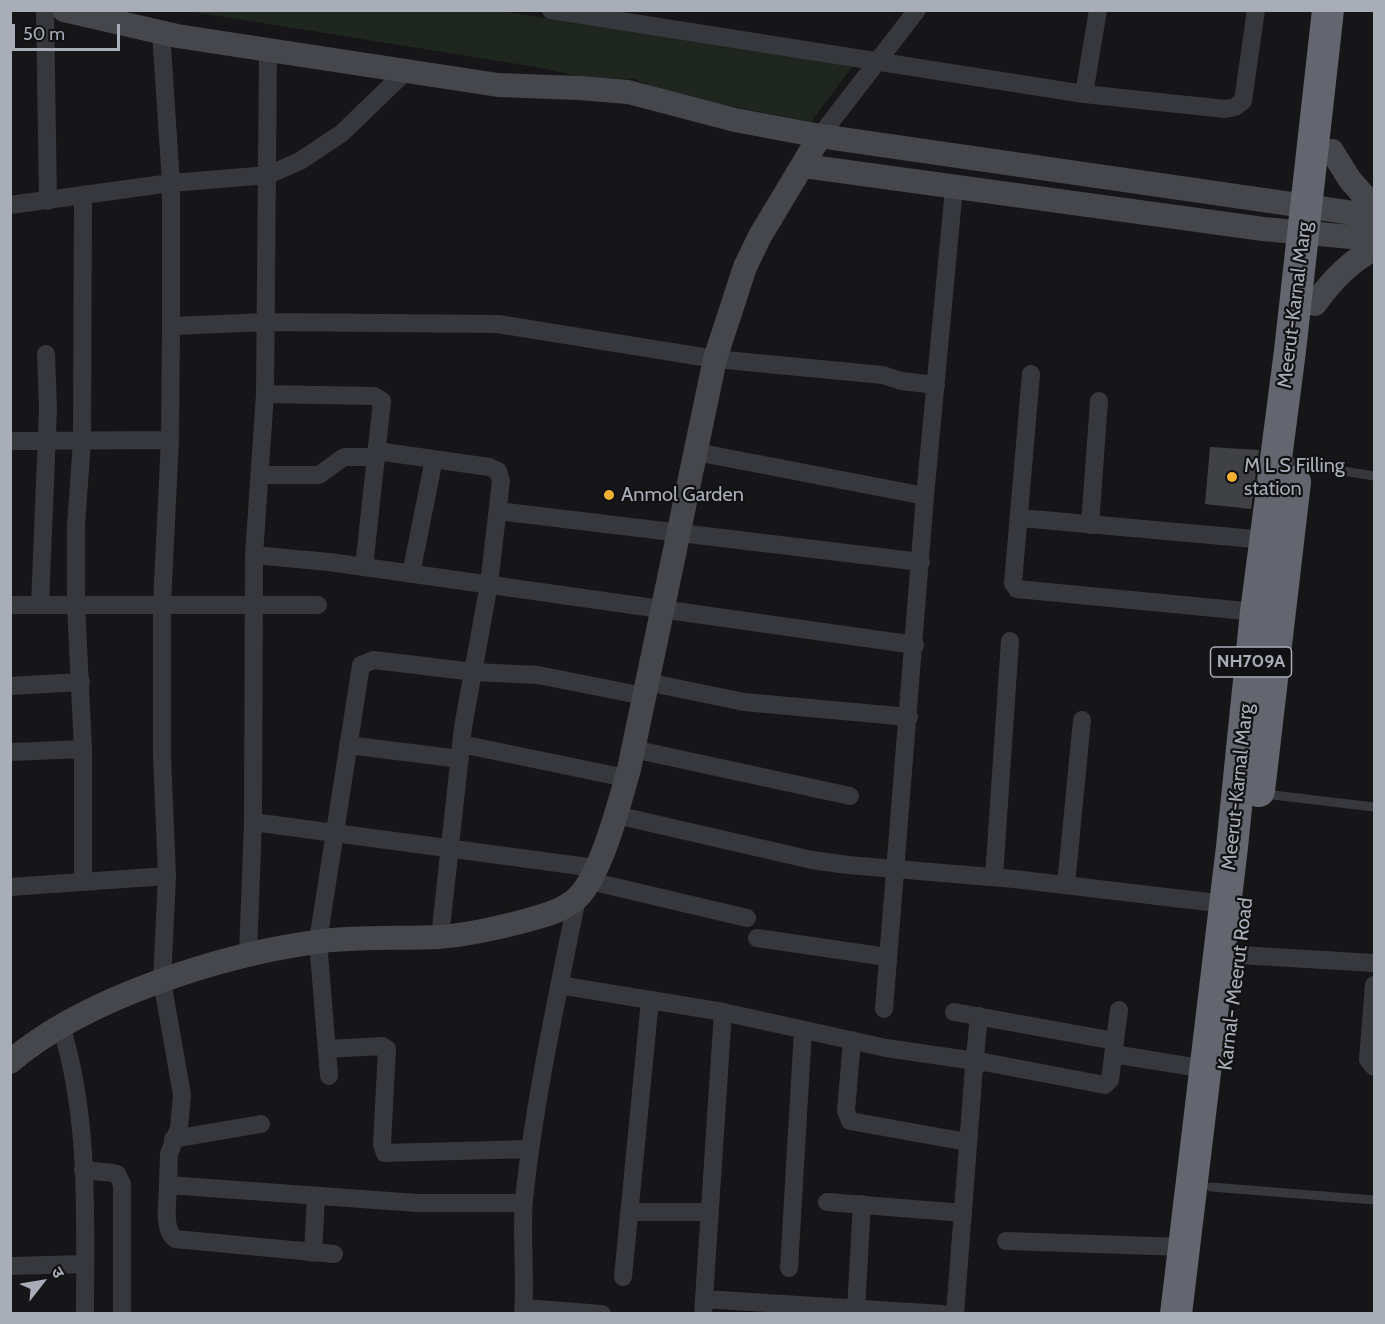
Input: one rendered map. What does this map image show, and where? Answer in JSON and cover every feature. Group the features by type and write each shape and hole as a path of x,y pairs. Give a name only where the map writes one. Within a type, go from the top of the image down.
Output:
{"highway":[{"name":"Meerut-Karnal Marg","path":"1176,1314 1225,904 1256,612 1266,540 1287,462 1314,221 1329,10"},
{"name":"Karnal- Meerut Road","path":"1196,1314 1258,794 1287,462 1315,303 1314,221 1332,151 1348,10"}],"street":[{"path":"45,10 48,201"},
{"path":"64,10 161,32 268,52 405,72 520,88 579,88 628,92 701,113 820,136 1314,221 1374,239"},
{"path":"551,10 620,16 878,62 1084,94 1225,109 1235,107 1243,101 1256,10"},
{"path":"602,1314 523,1311 524,1203 543,1063 559,985 587,883 616,815 626,778 715,359 745,267 760,236 820,136 917,10"},
{"path":"1084,94 1098,10"},
{"path":"161,32 171,183 170,440 162,603 162,756 167,876 162,981 183,1095 179,1128 169,1154 169,1234 175,1239 334,1254"},
{"path":"248,955 253,822 254,555 265,394 268,52"},
{"path":"10,205 171,183 268,176 300,161 342,134 369,110 405,72"},
{"path":"1332,151 1350,180 1374,207"},
{"path":"804,166 954,188 1314,221 1374,216"},
{"path":"884,1009 915,645 925,496 954,188"},
{"path":"83,196 82,441 76,526 76,604 83,749 83,882"},
{"path":"1315,303 1335,278 1374,249"},
{"path":"171,326 266,322 498,324 715,359 883,375 901,381 936,385"},
{"path":"40,605 47,440 46,354"},
{"path":"1031,374 1021,518 1013,583 1022,592 1256,612"},
{"path":"265,394 378,397 382,404 364,567"},
{"path":"1090,525 1099,401"},
{"path":"10,441 170,440"},
{"path":"696,452 925,496"},
{"path":"260,475 320,476 344,458 377,454 434,459 494,468 501,481 489,584 460,752 440,937"},
{"path":"411,574 434,459"},
{"path":"498,511 921,562"},
{"path":"1021,518 1266,540"},
{"path":"254,555 489,584 915,645"},
{"path":"10,605 162,603 318,605"},
{"path":"994,877 1010,641"},
{"path":"329,1076 318,941 358,678 364,662 374,660 474,672 538,675 744,702 909,717"},
{"path":"10,686 81,682"},
{"path":"1066,885 1082,720"},
{"path":"348,745 460,752 626,778"},
{"path":"10,752 83,749"},
{"path":"633,749 850,796"},
{"path":"616,815 812,860 994,877 1225,904"},
{"path":"253,822 448,848 587,883 747,918"},
{"path":"10,888 167,876"},
{"path":"11,1060 61,1026 162,981 248,955 318,941 440,937 485,932 556,912 587,883"},
{"path":"757,938 887,957"},
{"path":"1239,955 1374,963"},
{"path":"559,985 723,1012 852,1040 975,1064 984,1062 1101,1086 1110,1080 1119,1010"},
{"path":"1374,985 1368,1060 1374,1067"},
{"path":"623,1277 650,1000"},
{"path":"723,1012 704,1306 856,1309 943,1314"},
{"path":"954,1012 1206,1069"},
{"path":"955,1314 979,1016"},
{"path":"61,1026 81,1109 85,1314"},
{"path":"789,1268 803,1030"},
{"path":"852,1040 846,1111 850,1121 968,1142"},
{"path":"327,1049 382,1046 387,1049 382,1145 385,1153 530,1149"},
{"path":"173,1139 261,1124"},
{"path":"83,1170 117,1174 122,1184 122,1314"},
{"path":"168,1185 417,1203 524,1203"},
{"path":"313,1253 316,1197"},
{"path":"827,1202 963,1213"},
{"path":"856,1309 862,1204"},
{"path":"630,1212 710,1212"},
{"path":"1006,1241 1184,1247"},
{"path":"10,1266 85,1264"}],"lane":[{"path":"1287,462 1374,476"},
{"path":"1258,794 1374,807"},
{"path":"1211,1188 1374,1200"}],"shaded area":[{"path":"188,11 501,11 853,66 811,122 675,95 634,79 585,78 542,68"}],"building":[{"name":"M L S Filling station","path":"1210,447 1259,450 1251,509 1205,504"}],"place":[{"name":"M L S Filling station","path":"1232,477"},
{"name":"Anmol Garden","path":"609,495"}]}
